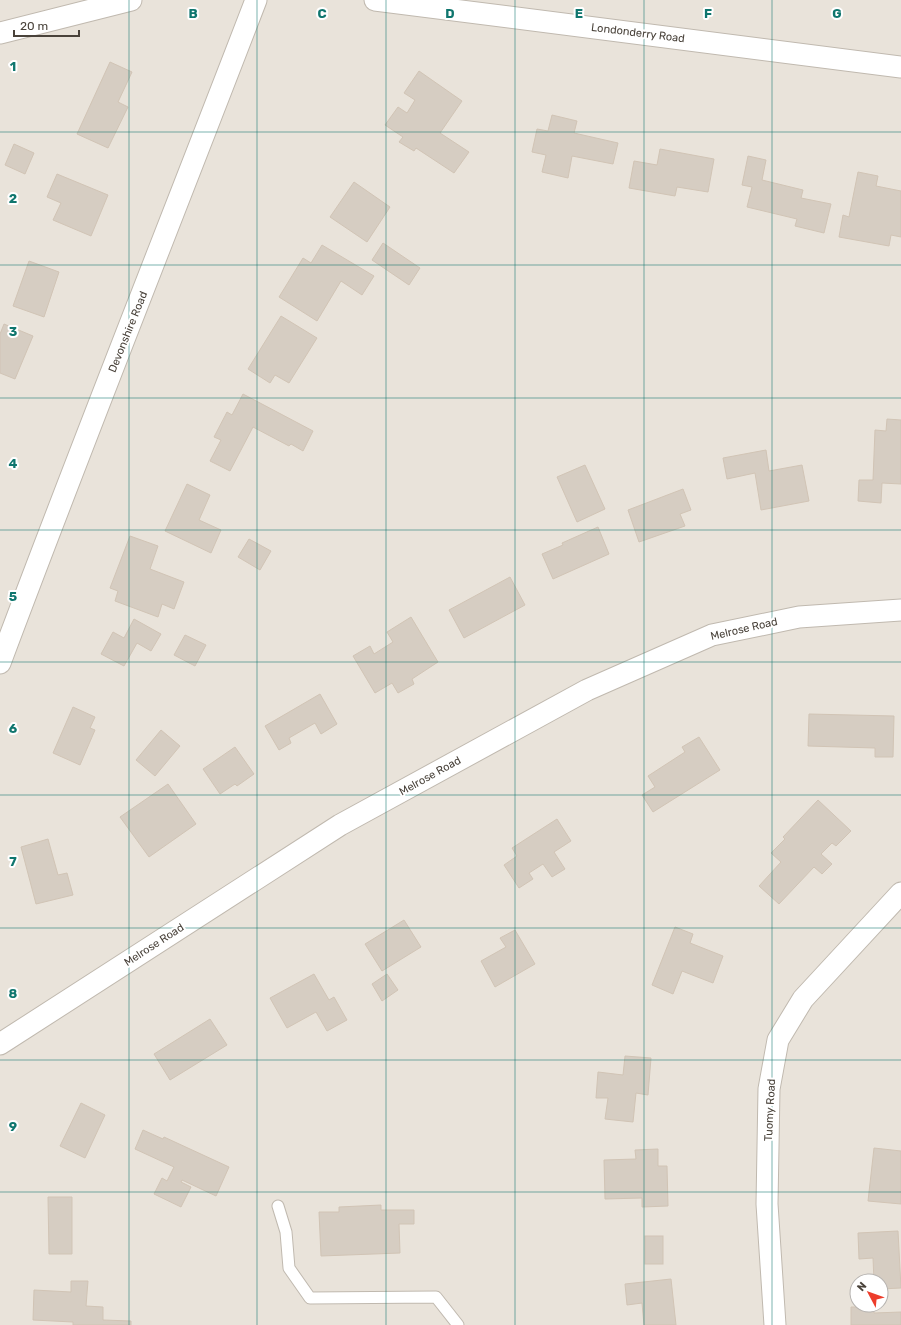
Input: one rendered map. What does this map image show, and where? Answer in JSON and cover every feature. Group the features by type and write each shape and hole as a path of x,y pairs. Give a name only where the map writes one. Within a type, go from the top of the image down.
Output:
{"street":[{"path":"0,33 131,0"},
{"name":"Devonshire Road","path":"0,663 78,457 134,317 256,0"},
{"name":"Londonderry Road","path":"375,0 901,67"},
{"name":"Melrose Road","path":"0,1044 340,825 587,690 712,635 800,617 901,610"},
{"name":"Tuomy Road","path":"775,1325 767,1204 769,1089 778,1040 803,999 901,893"}],"lane":[{"path":"278,1206 286,1232 289,1268 310,1298 436,1297 458,1325"}],"shaded area":[{"path":"0,0 901,0 901,1325 0,1325"}],"building":[{"path":"110,62 132,72 118,102 128,107 108,148 77,134"},
{"path":"419,71 462,101 440,133 469,152 454,173 416,148 414,151 399,142 403,137 385,125 398,107 407,113 415,100 404,93"},
{"path":"552,115 577,121 574,133 618,143 613,164 572,156 568,178 542,172 546,155 532,152 537,129 548,131"},
{"path":"14,144 34,153 25,174 5,165"},
{"path":"660,149 714,159 708,192 677,187 675,196 629,188 634,161 657,165"},
{"path":"748,156 766,160 762,180 803,190 801,198 831,204 824,233 795,226 797,219 747,207 752,187 742,185"},
{"path":"858,172 878,176 876,186 901,191 901,237 891,235 889,246 839,237 843,215 849,217"},
{"path":"57,174 108,195 91,236 53,220 61,203 47,197"},
{"path":"354,182 390,207 367,242 330,217"},
{"path":"383,243 420,268 409,285 372,260"},
{"path":"322,245 374,276 362,295 341,281 317,321 279,297 303,258 311,263"},
{"path":"29,261 59,272 44,317 13,306"},
{"path":"281,316 317,338 289,383 275,375 270,383 248,369"},
{"path":"4,324 33,336 15,379 0,373 0,334"},
{"path":"243,394 313,431 303,451 291,444 289,446 253,427 230,471 210,461 221,440 214,437 227,412 232,415"},
{"path":"887,419 901,420 901,484 882,483 881,503 858,501 859,480 873,480 875,430 886,431"},
{"path":"766,450 769,471 802,465 809,501 761,510 755,473 727,479 723,458"},
{"path":"585,465 605,509 577,522 557,477"},
{"path":"187,484 210,495 199,520 221,530 211,553 165,531"},
{"path":"683,489 691,510 680,514 685,526 639,542 628,510"},
{"path":"598,527 609,554 553,579 542,554 563,545 562,543"},
{"path":"130,536 158,546 150,569 184,582 174,609 162,604 158,617 115,601 118,591 110,588"},
{"path":"249,539 271,551 260,570 238,557"},
{"path":"510,577 525,605 464,638 449,610"},
{"path":"411,617 438,662 412,679 414,684 398,693 392,683 375,693 353,656 370,646 374,654 393,642 387,632"},
{"path":"134,619 161,634 151,651 137,643 124,666 101,654 113,632 124,638"},
{"path":"185,635 206,645 195,666 174,655"},
{"path":"320,694 337,724 321,734 315,723 289,738 291,743 279,750 265,726"},
{"path":"73,707 95,717 90,728 95,730 80,765 53,753"},
{"path":"809,714 894,716 893,757 875,757 875,748 808,746"},
{"path":"161,730 180,746 155,776 136,760"},
{"path":"699,737 720,770 653,812 642,795 655,787 648,776 685,752 682,747"},
{"path":"235,747 254,774 237,786 235,784 220,794 203,769"},
{"path":"168,784 196,824 149,857 120,817"},
{"path":"818,800 851,831 836,846 832,843 821,854 832,864 822,874 814,867 779,904 759,886 781,862 771,853 785,839 783,837"},
{"path":"557,819 571,841 554,852 565,869 552,877 543,864 529,873 533,879 519,888 504,865 517,856 512,848"},
{"path":"48,839 58,875 67,873 73,895 36,904 21,847"},
{"path":"404,920 421,947 382,971 365,944"},
{"path":"675,927 693,934 690,943 723,956 713,983 682,971 673,994 652,985"},
{"path":"515,930 535,964 495,987 481,961 506,947 500,938"},
{"path":"314,974 329,1000 334,997 347,1020 327,1031 316,1012 287,1028 270,998"},
{"path":"387,974 398,990 382,1001 372,984"},
{"path":"210,1019 227,1045 170,1080 154,1054"},
{"path":"625,1056 651,1058 648,1095 636,1093 633,1122 605,1119 608,1098 596,1098 598,1072 623,1075"},
{"path":"81,1103 105,1115 85,1158 60,1146"},
{"path":"143,1130 163,1139 164,1137 229,1167 216,1196 182,1180 181,1182 191,1187 181,1207 154,1194 162,1178 167,1181 174,1167 135,1149"},
{"path":"874,1148 901,1151 901,1204 868,1201"},
{"path":"658,1149 658,1166 667,1166 668,1206 642,1207 642,1198 605,1199 604,1160 636,1159 635,1150"},
{"path":"48,1197 72,1197 72,1254 49,1254"},
{"path":"381,1205 381,1210 414,1210 414,1224 399,1224 400,1253 321,1256 319,1212 339,1212 339,1207"},
{"path":"898,1231 901,1288 889,1289 889,1273 874,1273 873,1258 859,1259 858,1233"},
{"path":"645,1236 663,1236 663,1264 645,1264"},
{"path":"671,1279 676,1325 644,1325 642,1303 627,1305 625,1284"},
{"path":"71,1281 88,1281 86,1306 103,1307 103,1320 131,1321 131,1325 73,1325 73,1322 33,1320 34,1290 71,1292"},
{"path":"901,1312 901,1325 851,1325 851,1313"}]}
